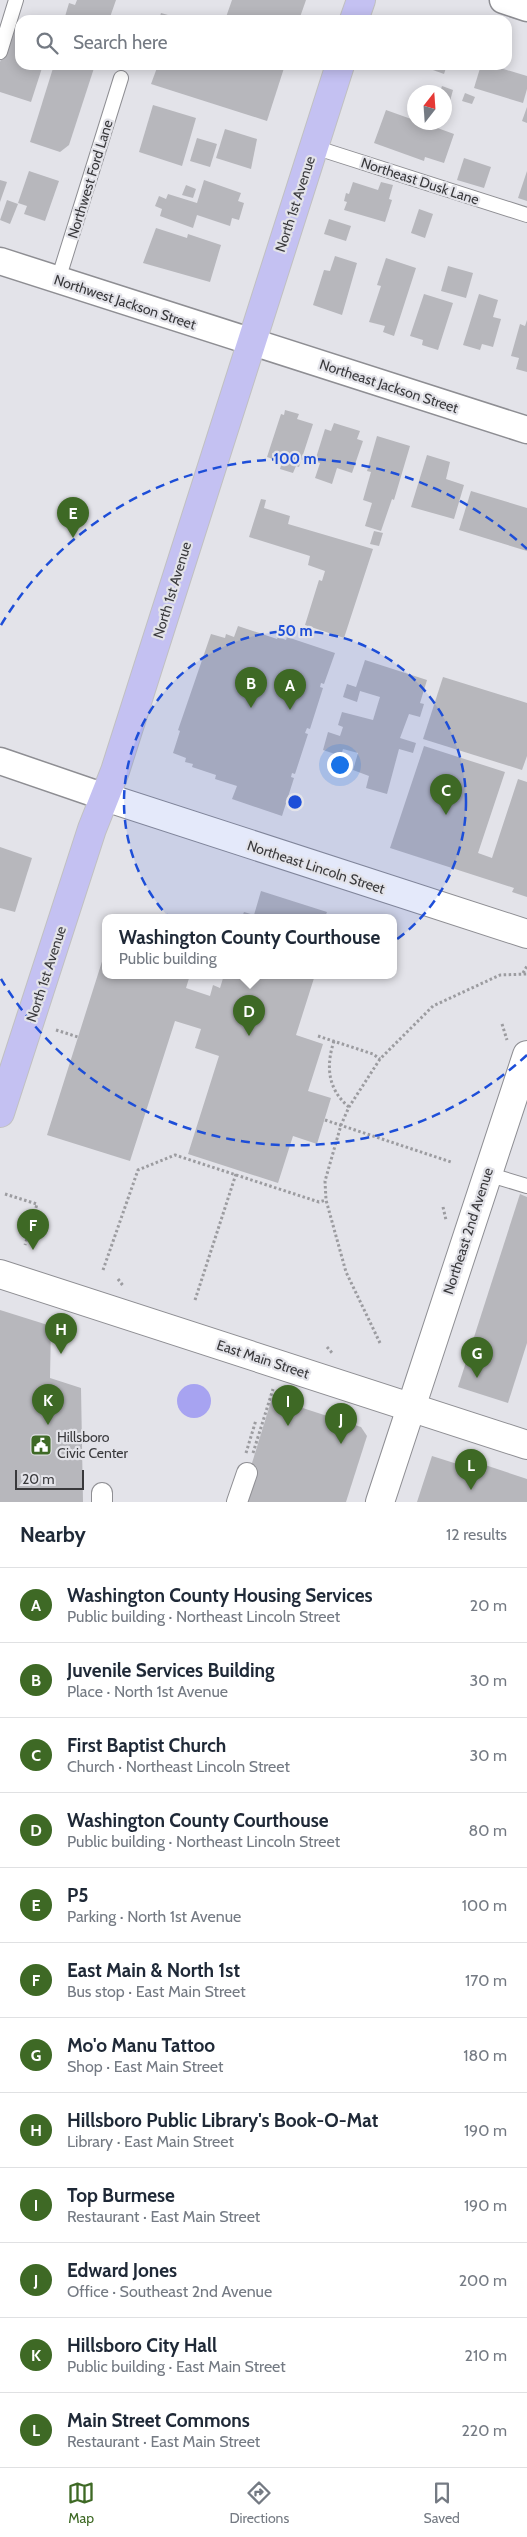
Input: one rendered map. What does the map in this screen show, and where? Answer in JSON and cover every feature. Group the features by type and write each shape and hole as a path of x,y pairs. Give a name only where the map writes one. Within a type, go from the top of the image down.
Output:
{"main road":[{"path":"356,15 361,0"},
{"name":"North 1st Avenue","path":"0,1113 92,829 118,762 338,70"}],"street":[{"path":"503,0 527,8"},
{"name":"Northwest Jackson Street","path":"0,261 251,342"},
{"name":"Northeast Jackson Street","path":"251,342 527,430"},
{"path":"0,761 105,797"},
{"name":"Northeast Lincoln Street","path":"105,797 527,934"},
{"name":"Northeast 2nd Avenue","path":"380,1502 487,1174 518,1052"},
{"name":"East Main Street","path":"0,1274 527,1445"},
{"path":"237,1502 247,1472"}],"lane":[{"path":"0,52 16,0"},
{"name":"Northwest Ford Lane","path":"58,280 121,78"},
{"name":"Northeast Dusk Lane","path":"314,146 527,215"},
{"path":"487,1174 527,1186"}],"path":[{"path":"522,974 527,966"},
{"path":"380,1343 346,1272 326,1200 325,1181 341,1125 349,1106 380,1059 434,1006 500,975 527,974"},
{"path":"502,1024 518,1052"},
{"path":"56,1030 78,1037"},
{"path":"318,1036 373,1054 380,1059"},
{"path":"334,1041 328,1058 329,1077 336,1094 349,1106"},
{"path":"325,1120 451,1162"},
{"path":"103,1270 138,1170 175,1154 319,1202 326,1200"},
{"path":"195,1300 236,1174"},
{"path":"5,1194 37,1204 25,1246"},
{"path":"247,1472 273,1389"}],"shaded area":[{"path":"194,1384 206,1389 211,1401 206,1413 194,1418 182,1413 177,1401 182,1389"}],"building":[{"path":"77,0 116,0 111,15 65,15 69,3 75,5"},
{"path":"232,0 306,0 301,15 227,15"},
{"path":"15,20 15,70 41,70 31,102 0,92 0,62"},
{"path":"52,70 93,70 69,145 60,152 30,142"},
{"path":"156,70 283,70 267,121 151,84"},
{"path":"433,70 445,70 444,74"},
{"path":"479,70 507,70 527,76 527,89 523,103 474,88"},
{"path":"465,93 475,97 472,104 462,101"},
{"path":"153,105 196,118 182,166 139,152"},
{"path":"527,107 527,123 522,121"},
{"path":"386,110 407,118 407,130 443,130 454,134 444,163 425,157 424,161 374,143"},
{"path":"225,129 257,139 251,169 216,158"},
{"path":"197,138 217,144 210,167 190,161"},
{"path":"464,158 491,167 484,188 457,180"},
{"path":"29,171 59,181 45,221 24,214 27,206 18,203"},
{"path":"527,171 527,201 518,198"},
{"path":"0,180 7,182 0,202"},
{"path":"204,180 241,193 238,201 244,203 239,220 232,218 230,226 197,215 193,228 160,216 162,209 155,206 159,196 166,199 168,194 197,203"},
{"path":"353,182 378,190 381,182 393,185 389,199 392,200 385,222 344,210 347,202 344,201 346,193 349,194"},
{"path":"186,185 196,189 193,198 182,195"},
{"path":"7,200 18,204 10,224 0,220"},
{"path":"419,209 433,214 425,238 411,233"},
{"path":"329,219 351,226 346,241 324,234"},
{"path":"156,228 187,238 188,234 221,245 210,282 143,263"},
{"path":"335,256 357,263 342,315 313,305 324,270 330,271"},
{"path":"386,258 416,268 394,336 383,332 385,326 369,322 381,286 377,285"},
{"path":"448,266 473,273 466,298 441,291"},
{"path":"424,294 453,303 438,350 422,345 423,340 410,336"},
{"path":"479,294 498,300 493,317 501,319 493,347 482,344 480,350 463,345"},
{"path":"527,320 527,372 516,369 519,358 511,356 520,324 525,326"},
{"path":"285,410 299,414 297,419 313,424 299,467 296,466 293,473 280,469 282,462 267,457 281,414 284,415"},
{"path":"334,423 360,431 357,439 363,441 352,473 337,468 332,484 315,478 320,463 315,461 325,429 331,431"},
{"path":"377,436 410,446 394,500 392,499 381,531 365,526 372,503 363,500 371,472 367,471"},
{"path":"427,455 450,462 446,479 464,485 454,519 411,507"},
{"path":"471,491 527,508 527,551 459,530"},
{"path":"261,499 266,500 264,508 290,516 288,524 373,549 344,638 305,625 319,580 322,581 325,571 308,565 310,556 249,537"},
{"path":"374,531 383,533 379,546 370,544"},
{"path":"238,626 277,639 278,637 286,640 287,637 335,653 324,684 321,683 320,687 323,688 310,729 307,728 305,733 308,734 295,774 292,773 291,777 294,778 282,816 232,799 237,786 215,779 216,775 192,767 193,764 185,762 186,758 173,753 180,731 178,730 211,634 225,638 226,634 234,637"},
{"path":"365,660 427,680 420,703 424,704 420,717 409,714 400,738 416,743 413,753 399,749 387,794 366,788 369,776 353,770 358,753 343,749 341,756 323,750 328,732 340,736 343,727 338,725 342,712 373,720 380,697 360,691 357,702 343,697 347,684 356,687"},
{"path":"443,677 527,703 527,756 522,770 423,739"},
{"path":"424,746 505,772 478,853 492,858 518,779 527,782 527,897 512,892 514,888 390,848"},
{"path":"0,847 32,858 15,912 0,908"},
{"path":"261,891 327,912 326,914 254,914"},
{"path":"102,961 102,979 189,979 186,988 210,996 213,985 220,988 223,979 314,979 296,1035 323,1044 308,1091 331,1098 317,1144 293,1136 278,1183 188,1154 219,1056 195,1048 201,1029 175,1021 130,1161 47,1135"},
{"path":"520,1194 527,1197 527,1343 508,1403 458,1387"},
{"name":"Hillsboro Civic Center","path":"0,1310 51,1326 50,1378 81,1388 83,1502 0,1502"},
{"path":"272,1398 361,1427 367,1436 346,1502 240,1502"},
{"path":"432,1456 470,1468 473,1461 527,1479 527,1502 417,1502"}],"place":[{"name":"P5","path":"73,538"},
{"name":"Juvenile Services Building","path":"251,708"},
{"name":"Washington County Housing Services","path":"290,710"},
{"name":"First Baptist Church","path":"446,815"},
{"name":"Washington County Courthouse","path":"249,1036"},
{"name":"East Main & North 1st","path":"33,1250"},
{"name":"Hillsboro Public Library's Book-O-Mat","path":"61,1354"},
{"name":"Mo'o Manu Tattoo","path":"477,1378"},
{"name":"Hillsboro City Hall","path":"48,1425"},
{"name":"Top Burmese","path":"288,1426"},
{"name":"Edward Jones","path":"341,1444"},
{"name":"Hillsboro Civic Center","path":"41,1445"},
{"name":"Main Street Commons","path":"471,1490"}]}
